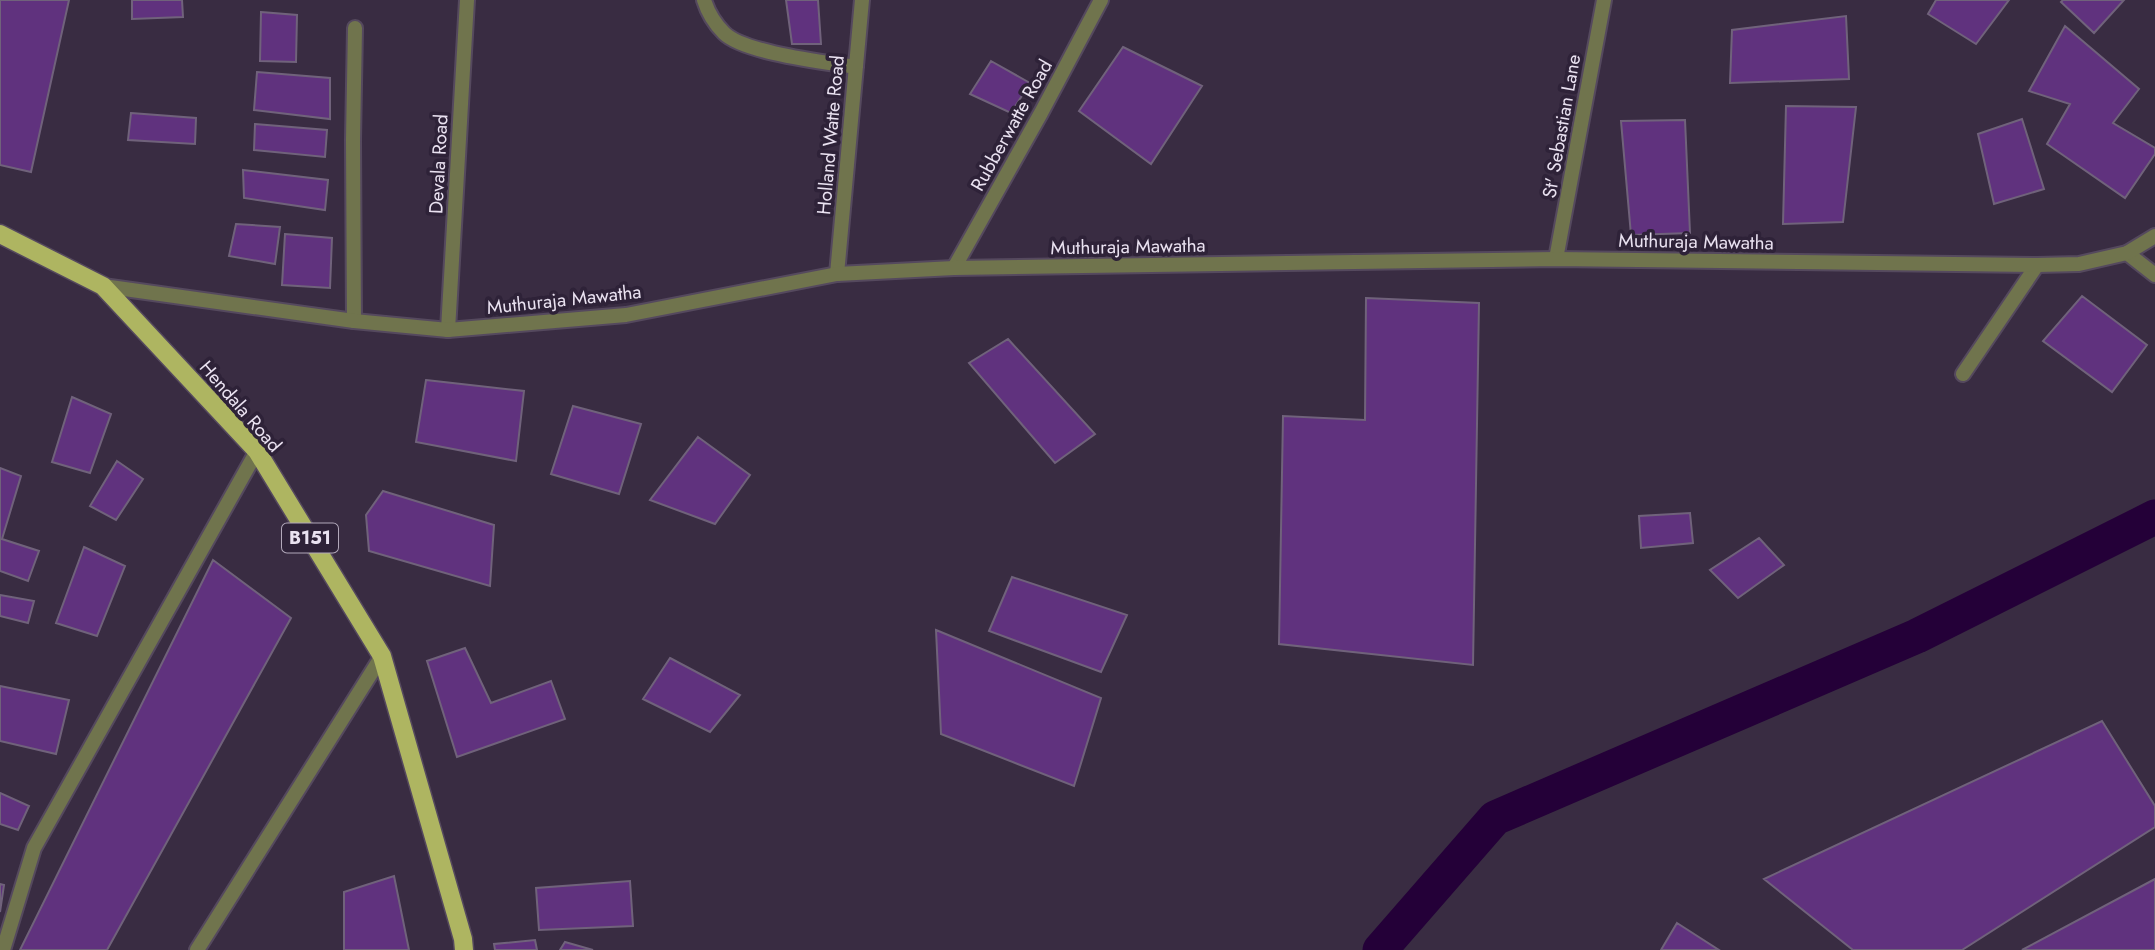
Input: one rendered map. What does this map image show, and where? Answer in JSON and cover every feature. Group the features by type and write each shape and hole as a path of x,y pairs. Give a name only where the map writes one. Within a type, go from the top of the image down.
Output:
{"main road":[{"name":"Hendala Road","path":"0,234 103,286 257,451 382,656 464,950"}],"street":[{"name":"Devala Road","path":"448,330 467,0"},
{"path":"705,0 709,14 725,35 758,50 856,67"},
{"name":"Holland Watte Road","path":"837,274 862,0"},
{"name":"Rubberwatte Road","path":"954,268 1101,0"},
{"name":"St' Sebastian Lane","path":"1556,258 1604,0"},
{"path":"354,321 355,28"},
{"name":"Muthuraja Mawatha","path":"103,286 354,321 448,330 626,315 837,274 954,268 1556,258 2079,264 2127,253 2155,236"},
{"path":"2127,253 2155,275"},
{"path":"1963,374 2037,265"},
{"path":"3,950 34,848 257,451"},
{"path":"197,950 382,656"}],"building":[{"path":"0,0 69,0 31,172 0,165"},
{"path":"132,0 182,0 183,17 132,19"},
{"path":"786,0 818,0 821,44 792,44"},
{"path":"1936,0 2009,0 1976,44 1928,14"},
{"path":"2124,0 2094,33 2061,2"},
{"path":"261,12 297,15 296,62 260,61"},
{"path":"1846,16 1849,79 1730,83 1732,30"},
{"path":"2065,26 2139,89 2113,123 2155,148 2155,154 2125,198 2047,144 2070,104 2029,91"},
{"path":"1123,47 1202,86 1151,164 1079,111"},
{"path":"991,61 1030,83 1011,113 970,94"},
{"path":"257,72 330,78 330,119 254,110"},
{"path":"1786,106 1856,107 1843,222 1783,224"},
{"path":"131,113 196,118 195,144 128,140"},
{"path":"2022,119 2044,189 1994,204 1978,134"},
{"path":"1685,120 1690,233 1631,235 1621,121"},
{"path":"255,124 327,130 325,157 254,150"},
{"path":"243,170 328,180 325,210 244,198"},
{"path":"236,224 280,227 275,264 229,256"},
{"path":"285,234 332,238 330,288 282,285"},
{"path":"2082,296 2147,345 2112,392 2043,341"},
{"path":"1366,298 1479,303 1473,665 1279,644 1283,416 1365,420"},
{"path":"1008,339 1095,434 1055,463 969,363"},
{"path":"426,380 524,391 516,461 416,442"},
{"path":"72,397 111,414 90,473 52,462"},
{"path":"573,406 641,424 619,494 551,474"},
{"path":"698,437 750,475 715,524 650,500"},
{"path":"117,461 143,479 116,520 90,506"},
{"path":"0,468 21,476 2,539 39,551 28,581 0,571"},
{"path":"383,491 494,525 490,586 369,551 366,515"},
{"path":"1690,513 1693,543 1641,548 1639,516"},
{"path":"1759,538 1784,565 1738,598 1710,570"},
{"path":"84,547 125,566 97,636 56,623"},
{"path":"213,560 291,618 107,950 20,950"},
{"path":"1012,577 1127,615 1101,672 989,631"},
{"path":"0,595 34,601 28,623 0,616"},
{"path":"936,630 1101,698 1074,786 941,734"},
{"path":"465,648 491,703 551,681 565,719 457,757 427,661"},
{"path":"670,658 740,695 710,732 643,699"},
{"path":"0,686 69,700 56,754 0,741"},
{"path":"2102,721 2155,806 2155,827 1962,950 1853,950 1764,879"},
{"path":"0,793 29,806 18,830 0,824"},
{"path":"394,876 409,950 344,950 344,892"},
{"path":"2155,879 2155,950 2022,950"},
{"path":"630,881 633,926 539,930 536,888"},
{"path":"0,884 4,885 0,912"},
{"path":"1677,923 1719,950 1661,950"},
{"path":"535,940 537,950 495,950 494,944"},
{"path":"565,942 593,950 560,950"}],"waterway":[{"path":"1380,950 1495,818 1917,636 2155,517"}]}
